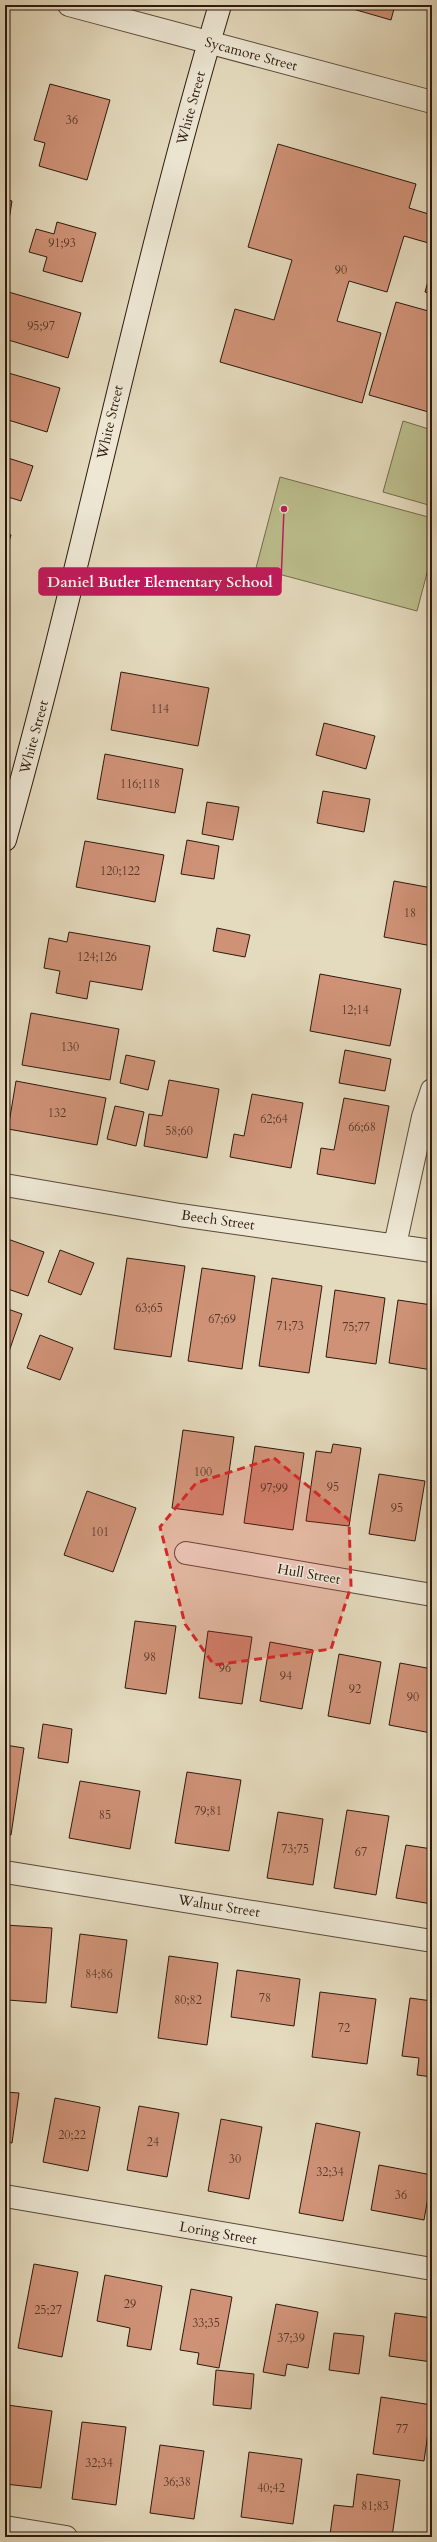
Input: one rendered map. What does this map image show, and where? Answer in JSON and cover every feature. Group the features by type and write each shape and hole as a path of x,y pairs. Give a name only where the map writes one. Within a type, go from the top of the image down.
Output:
{"street":[{"name":"Sycamore Street","path":"69,5 432,102"},
{"name":"White Street","path":"5,840 39,717 89,520 116,393 208,43 220,5"},
{"path":"395,1245 423,1117 432,1090"},
{"name":"Beech Street","path":"5,1185 180,1215 432,1251"},
{"name":"Hull Street","path":"186,1553 432,1595"},
{"name":"Walnut Street","path":"5,1872 432,1941"},
{"name":"Loring Street","path":"5,2196 432,2269"},
{"path":"5,2527 66,2537"}],"highlighted area":[{"path":"274,1458 349,1520 351,1586 331,1649 214,1665 185,1624 160,1527 196,1483"}],"green space":[{"path":"403,421 432,430 432,506 383,492"},
{"path":"280,477 432,518 432,554 417,611 256,568"}],"building":[{"path":"339,5 395,5 391,20"},
{"path":"50,84 110,100 87,180 39,166 45,143 34,140"},
{"path":"278,144 416,184 409,208 432,215 432,244 404,236 387,292 349,281 337,321 381,333 362,403 220,362 235,309 274,320 292,260 248,247"},
{"path":"5,199 12,201 9,220 5,219"},
{"path":"57,222 96,233 82,282 43,271 47,257 29,252 36,229 54,234"},
{"path":"432,267 432,294 425,292"},
{"path":"5,291 81,313 68,358 5,339"},
{"path":"396,302 432,312 432,413 369,395"},
{"path":"5,372 60,388 47,432 5,419"},
{"path":"5,457 33,466 21,501 5,496"},
{"path":"5,533 11,535 5,554"},
{"path":"121,672 209,688 198,746 111,730"},
{"path":"324,723 375,736 366,769 316,755"},
{"path":"105,754 183,769 175,813 97,799"},
{"path":"323,791 370,799 364,832 317,823"},
{"path":"207,802 239,807 233,840 202,834"},
{"path":"187,840 219,846 214,879 181,874"},
{"path":"85,841 164,855 155,902 76,887"},
{"path":"394,881 432,888 432,946 384,937"},
{"path":"217,928 250,935 245,957 213,951"},
{"path":"69,932 150,946 142,990 90,981 87,999 56,993 60,971 44,968 49,938 67,942"},
{"path":"320,974 401,989 390,1046 310,1031"},
{"path":"31,1013 119,1029 110,1080 22,1065"},
{"path":"345,1050 391,1059 385,1091 339,1083"},
{"path":"126,1055 155,1061 148,1090 120,1083"},
{"path":"169,1080 219,1089 207,1158 144,1146 149,1114 162,1116"},
{"path":"16,1081 106,1098 97,1145 8,1129"},
{"path":"252,1094 303,1103 291,1168 230,1157 234,1134 244,1136"},
{"path":"344,1098 389,1106 375,1184 317,1174 321,1148 334,1150"},
{"path":"115,1106 144,1112 136,1146 107,1139"},
{"path":"5,1238 44,1252 28,1296 5,1288"},
{"path":"60,1250 94,1263 81,1295 48,1282"},
{"path":"127,1258 185,1266 171,1357 114,1349"},
{"path":"202,1268 255,1276 242,1369 188,1361"},
{"path":"272,1278 322,1286 309,1373 259,1366"},
{"path":"335,1290 385,1298 376,1364 326,1357"},
{"path":"398,1300 432,1305 432,1370 389,1363"},
{"path":"5,1308 22,1314 5,1363"},
{"path":"40,1335 73,1348 60,1380 27,1368"},
{"path":"183,1430 234,1437 223,1515 172,1508"},
{"path":"333,1444 361,1448 349,1526 306,1521 316,1451 331,1453"},
{"path":"255,1446 304,1453 293,1530 244,1523"},
{"path":"379,1474 425,1481 415,1541 369,1534"},
{"path":"87,1491 136,1508 113,1572 64,1555"},
{"path":"135,1621 176,1626 166,1694 125,1688"},
{"path":"208,1631 252,1637 242,1704 199,1698"},
{"path":"270,1642 313,1650 302,1709 260,1701"},
{"path":"339,1654 381,1662 370,1724 328,1716"},
{"path":"400,1663 432,1669 431,1733 389,1725"},
{"path":"43,1724 72,1729 68,1763 38,1758"},
{"path":"5,1745 24,1748 11,1835 5,1834"},
{"path":"187,1772 241,1780 229,1851 175,1843"},
{"path":"80,1781 140,1791 130,1849 69,1838"},
{"path":"347,1810 389,1816 376,1895 334,1888"},
{"path":"278,1812 323,1819 313,1885 267,1878"},
{"path":"406,1845 432,1849 432,1904 396,1898"},
{"path":"5,1925 52,1928 46,2003 8,2000 9,1987 5,1987"},
{"path":"80,1934 127,1940 117,2013 71,2007"},
{"path":"169,1956 218,1963 207,2045 158,2038"},
{"path":"237,1970 300,1979 294,2026 231,2017"},
{"path":"320,1992 376,1999 367,2064 312,2057"},
{"path":"410,1998 432,2001 432,2077 417,2075 419,2058 402,2056"},
{"path":"5,2092 19,2093 12,2143 5,2142"},
{"path":"55,2098 100,2107 88,2171 43,2162"},
{"path":"139,2106 179,2113 167,2177 127,2170"},
{"path":"221,2119 262,2127 249,2199 208,2191"},
{"path":"316,2123 360,2132 343,2221 299,2213"},
{"path":"379,2165 432,2175 424,2220 371,2210"},
{"path":"34,2264 78,2272 62,2357 18,2348"},
{"path":"105,2275 162,2286 151,2350 127,2346 130,2328 97,2321"},
{"path":"191,2289 232,2297 219,2368 197,2364 199,2353 180,2350"},
{"path":"276,2304 318,2312 308,2368 287,2364 285,2376 263,2372"},
{"path":"395,2313 432,2318 432,2362 389,2356"},
{"path":"334,2333 364,2336 359,2374 329,2370"},
{"path":"216,2370 254,2374 251,2409 213,2405"},
{"path":"381,2397 432,2405 424,2461 373,2454"},
{"path":"7,2405 52,2411 41,2488 5,2484"},
{"path":"82,2422 126,2427 116,2505 72,2499"},
{"path":"160,2445 204,2451 194,2519 150,2513"},
{"path":"249,2452 302,2459 293,2524 241,2517"},
{"path":"357,2474 400,2480 392,2537 330,2535 334,2505 353,2507"}],"place":[{"name":"Daniel Butler Elementary School","path":"284,509"}]}
